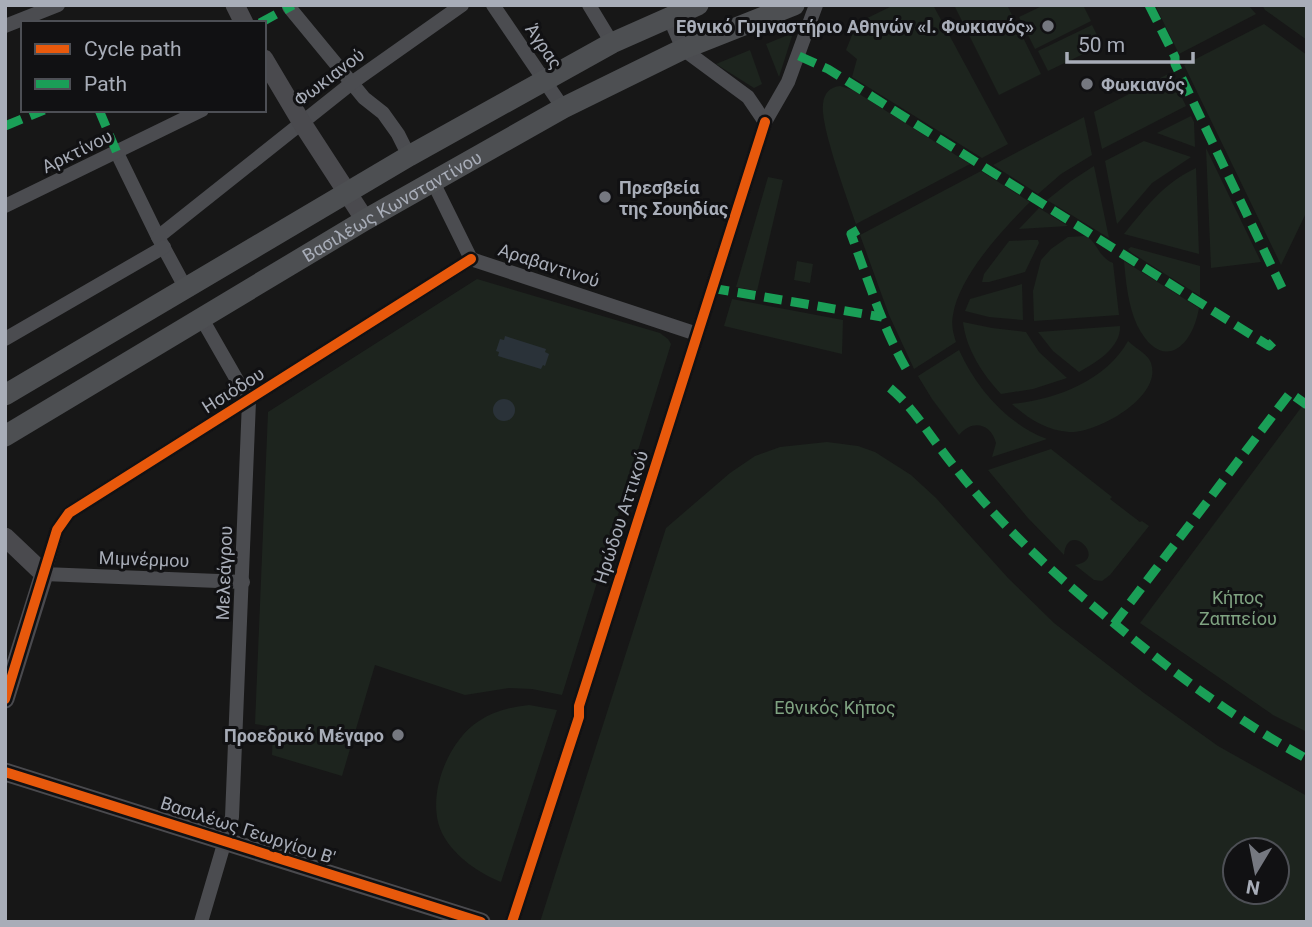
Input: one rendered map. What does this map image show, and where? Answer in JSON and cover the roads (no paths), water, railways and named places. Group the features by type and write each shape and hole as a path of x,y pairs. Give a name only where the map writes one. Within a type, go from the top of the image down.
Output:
{"main road":[{"name":"Βασιλέως Κωνσταντίνου","path":"5,395 409,156 612,43 698,5"},
{"name":"Βασιλέως Κωνσταντίνου","path":"5,436 365,220 563,108 683,49 794,5"}],"street":[{"path":"5,26 58,5"},
{"path":"235,5 243,21"},
{"name":"Φωκιανού","path":"5,339 161,242 353,82 462,5"},
{"name":"Άγρας","path":"493,5 563,108"},
{"path":"589,5 612,43"},
{"name":"Ηρώδου Αττικού","path":"512,922 765,122 788,82 816,5"},
{"path":"289,7 353,82 363,98 383,113 409,156"},
{"path":"669,17 683,49 748,97 765,122"},
{"path":"267,71 365,220"},
{"name":"Αρκτίνου","path":"5,206 198,112"},
{"path":"117,153 185,287"},
{"name":"Αραβαντινού","path":"433,182 471,259 697,334"},
{"name":"Ησιόδου","path":"44,574 57,530 69,513 471,259"},
{"path":"202,318 249,401"},
{"name":"Μελεάγρου","path":"201,922 232,817 249,401"},
{"path":"5,537 44,574 5,699"},
{"name":"Μιμνέρμου","path":"44,574 243,582"},
{"name":"Βασιλέως Γεωργίου Β'","path":"5,772 481,922"}],"place":[{"name":"Εθνικό Γυμναστήριο Αθηνών «Ι. Φωκιανός»","path":"1048,26"},
{"name":"Φωκιανός","path":"1087,84"},
{"name":"Πρεσβεία της Σουηδίας","path":"605,197"},
{"name":"Προεδρικό Μέγαρο","path":"398,735"}],"park label":[{"name":"Κήπος Ζαππείου","path":"1238,607"},
{"name":"Εθνικός Κήπος","path":"835,707"}]}
